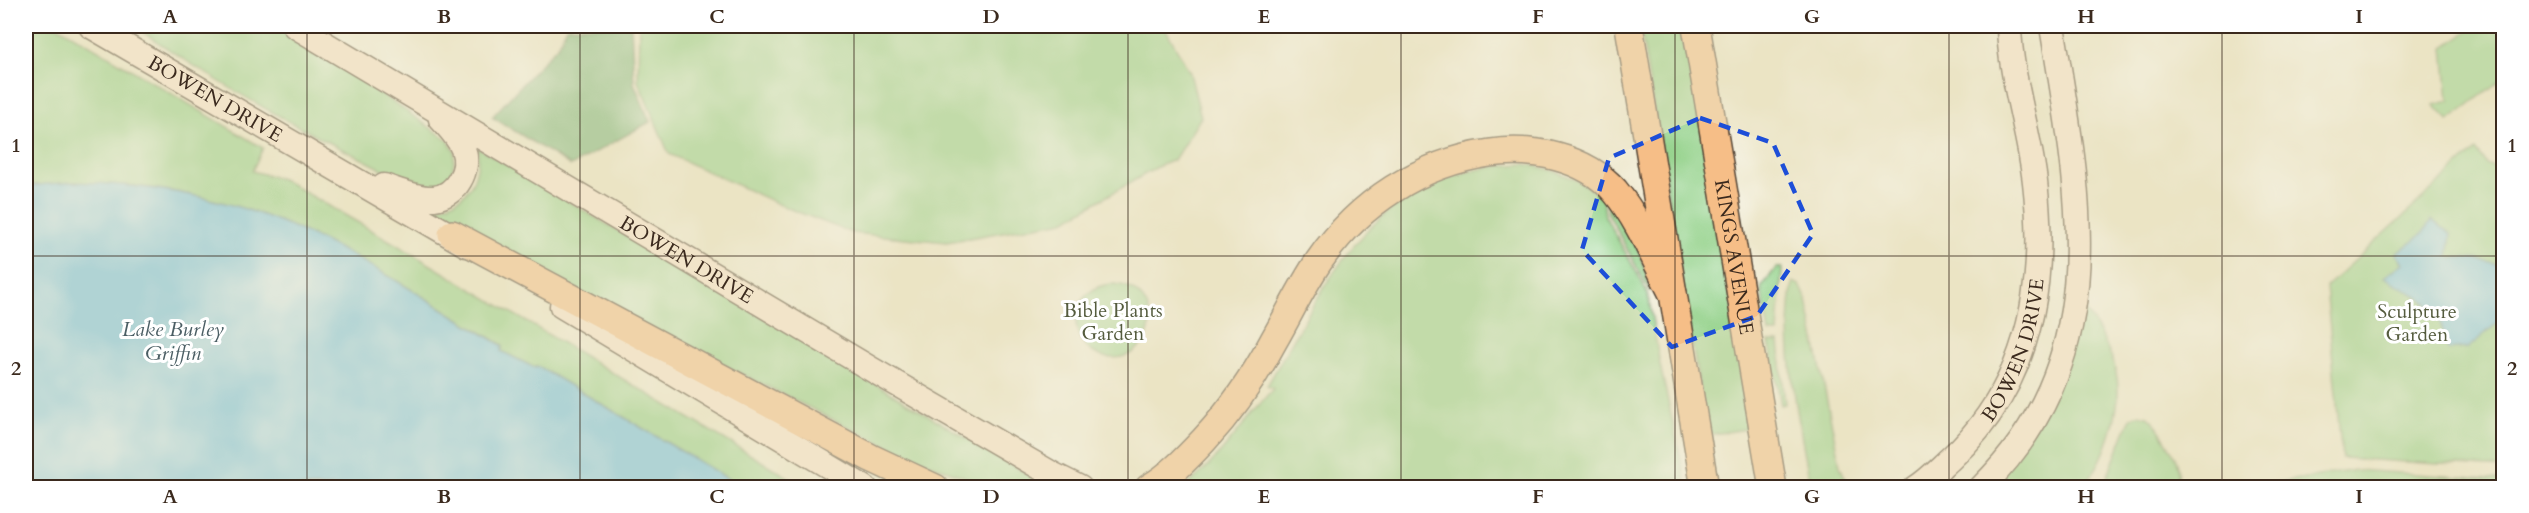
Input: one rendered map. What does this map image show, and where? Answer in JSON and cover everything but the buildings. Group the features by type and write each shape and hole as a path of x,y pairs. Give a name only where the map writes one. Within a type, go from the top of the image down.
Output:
{"main road":[{"name":"BOWEN DRIVE","path":"295,26 871,369 1080,488"},
{"path":"1629,26 1705,488"},
{"name":"KINGS AVENUE","path":"1695,26 1773,488"},
{"path":"1704,74 1709,26"},
{"path":"1981,488 2014,453 2035,422 2049,394 2061,360 2075,303 2079,213 2052,26"},
{"name":"BOWEN DRIVE","path":"94,27 345,175 452,234 539,292 866,488"},
{"name":"BOWEN DRIVE","path":"1916,488 1963,447 1987,417 2008,384 2023,347 2033,309 2039,261 2035,181 2008,28"},
{"path":"345,175 423,197 434,198 450,192 461,178 465,165 465,154 458,140 432,107"},
{"path":"1149,488 1173,470 1220,423 1274,342 1319,261 1341,232 1396,185 1426,171 1482,154 1520,150 1548,154 1575,164 1599,177 1619,197 1673,294"},
{"path":"452,234 871,458 935,488"}],"highlighted area":[{"path":"1700,118 1773,143 1813,234 1757,316 1672,347 1582,250 1609,158"}],"green space":[{"path":"26,26 58,26 263,148 252,171 282,179 805,487 742,487 537,366 535,368 501,351 503,345 389,276 318,238 283,223 212,200 138,186 64,184 26,186"},
{"path":"134,26 277,26 325,55 448,140 455,151 452,177 433,190 411,183 266,109 213,78"},
{"path":"567,26 631,26 634,83 650,122 571,166 492,117 559,44"},
{"path":"639,26 1164,26 1190,73 1201,117 1174,160 1159,166 1064,221 947,242 852,233 785,207 669,154 638,81"},
{"path":"1640,26 1685,26 1753,428 1707,435"},
{"path":"2475,26 2503,27 2503,78 2449,121 2434,105 2449,101 2444,47"},
{"path":"477,147 1051,487 1014,487 1002,484 1001,487 996,487 905,454 637,322 475,235 435,211 438,207 458,199 471,186 477,168"},
{"name":"Sculpture Garden","path":"2476,150 2486,164 2503,170 2503,468 2342,458 2326,287"},
{"path":"1525,164 1567,176 1603,198 1605,216 1643,284 1649,300 1660,365 1687,487 1183,488 1220,453 1273,389 1267,386 1314,304 1338,267 1364,234 1394,207 1430,185 1473,171"},
{"path":"1607,201 1623,221 1635,244 1650,292 1608,213"},
{"path":"1776,268 1782,268 1778,333 1769,333 1761,288"},
{"path":"1793,282 1800,285 1807,300 1840,466 1849,487 1815,487 1808,472 1790,353 1790,305"},
{"name":"Bible Plants Garden","path":"1113,284 1127,287 1139,295 1147,307 1150,321 1147,335 1139,347 1127,355 1113,358 1099,355 1087,347 1079,335 1076,321 1079,307 1087,295 1099,287"},
{"path":"2084,308 2111,356 2118,385 2115,418 2107,446 2098,465 2082,487 1991,488"},
{"path":"1769,342 1779,342 1785,404 1781,405"},
{"path":"2138,415 2148,416 2153,420 2174,456 2178,466 2178,475 2175,482 2167,487 2109,487 2108,475 2128,424 2131,418"},
{"path":"2356,470 2503,480 2503,487 2249,487"}],"water":[{"name":"Lake Burley Griffin","path":"72,182 122,185 196,196 244,209 299,230 359,259 503,346 501,351 535,368 537,366 742,487 26,487 26,186"},
{"path":"2431,220 2451,233 2448,257 2471,258 2503,266 2503,318 2468,348 2448,350 2439,317 2421,298 2384,277 2403,263 2396,254 2423,233"}]}
